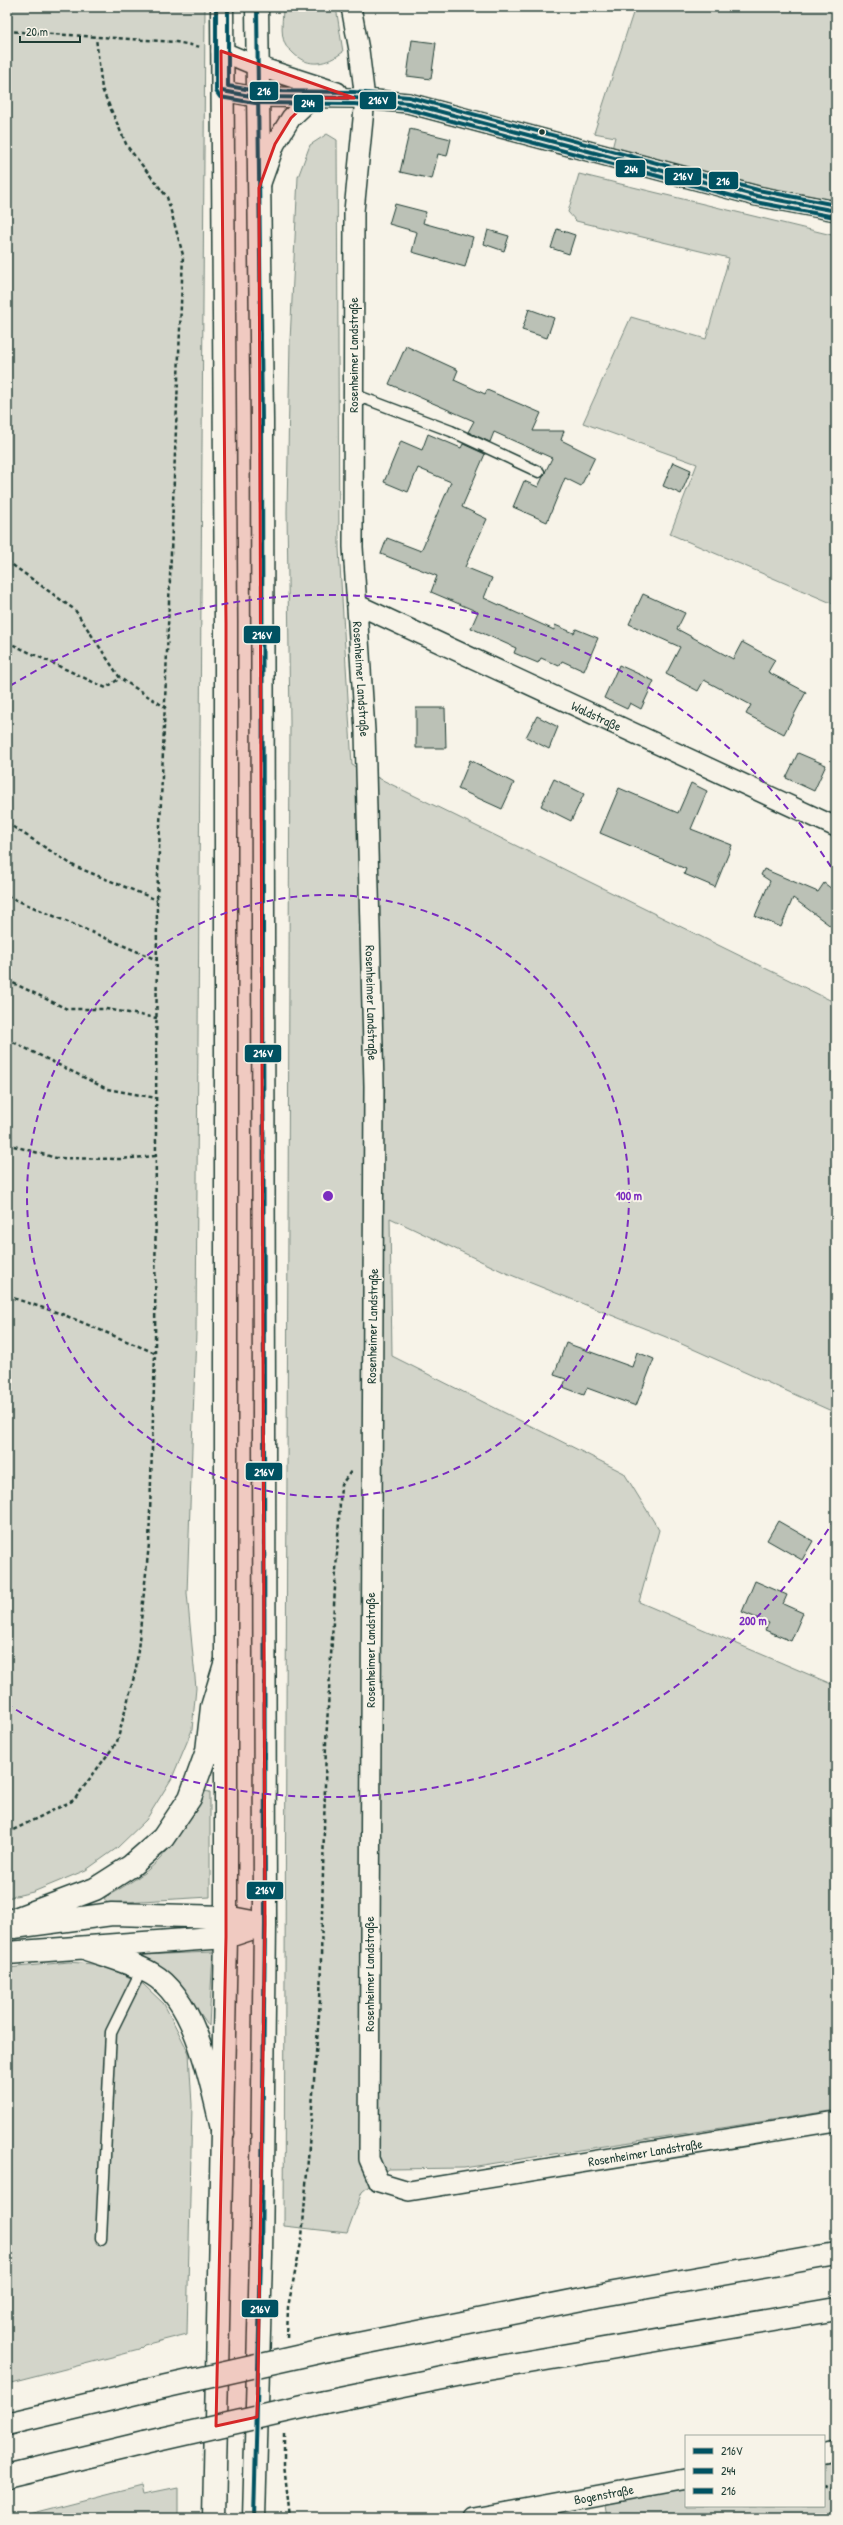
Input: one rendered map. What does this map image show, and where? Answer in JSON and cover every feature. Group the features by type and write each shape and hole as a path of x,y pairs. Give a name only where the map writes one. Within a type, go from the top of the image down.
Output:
{"main road":[{"path":"214,2518 226,1927 226,623 221,51 222,7"},
{"path":"254,2518 261,2256 265,1924 262,427 259,188 256,97 257,7"},
{"path":"7,1922 95,1889 131,1866 162,1838 190,1798 207,1751 212,1707 226,1661"},
{"path":"7,1928 112,1914 226,1927"},
{"path":"7,1953 79,1946 226,1927 265,1924"},
{"path":"79,1946 142,1969 154,1975 178,1999 204,2052 222,2133"},
{"path":"9,2423 328,2350 597,2296 836,2254"},
{"path":"7,2476 325,2402 482,2370 836,2308"}],"street":[{"name":"Rosenheimer Landstraße","path":"351,7 359,98 354,211 353,547 358,605 365,731 374,1086 371,1446 369,2159 379,2182 409,2191 836,2121"},
{"path":"221,51 257,66 359,98"},
{"path":"222,91 256,97 359,98 408,103 758,196 836,211"},
{"path":"259,188 275,144 291,118 312,98"},
{"name":"Waldstraße","path":"358,605 836,827"},
{"path":"825,2454 836,2451"},
{"name":"Bogenstraße","path":"475,2518 685,2479"}],"lane":[{"path":"353,394 451,431 539,472"},
{"path":"101,2239 111,2032 142,1969"}],"path":[{"path":"7,31 96,38 176,42 221,51"},
{"path":"7,1833 74,1800 117,1742 136,1669 149,1544 155,1353 157,900 166,708 183,256 167,197 128,146 102,89 96,38"},
{"path":"7,561 75,610 120,678 166,708"},
{"path":"7,642 106,688 120,678"},
{"path":"7,823 74,866 157,900"},
{"path":"7,896 157,960"},
{"path":"7,980 68,1009 106,1009 157,1018"},
{"path":"7,1039 107,1089 156,1098"},
{"path":"7,1144 56,1158 120,1159 156,1156"},
{"path":"7,1296 62,1314 155,1353"},
{"path":"287,2346 288,2307 302,2238 320,2001 326,1742 341,1485 371,1446"},
{"path":"285,2425 284,2464 290,2518"},
{"path":"825,2487 836,2491"}],"highlighted area":[{"path":"221,51 354,98 312,98 291,118 275,144 259,188 265,1924 258,2382 257,2417 216,2426 226,1937 226,623"}],"shaded area":[{"path":"7,7 205,7 196,1332 187,1593 196,1688 192,1730 172,1778 146,1820 117,1848 86,1870 33,1892 7,1898"},
{"path":"283,7 336,7 343,52 331,59 318,63 312,63 299,58 286,47 283,40"},
{"path":"635,7 836,7 836,203 611,153 615,137 594,133"},
{"path":"327,134 337,140 339,549 352,765 836,1003 836,1413 666,1337 506,1273 390,1218 392,1356 624,1473 659,1530 639,1602 836,1686 836,2110 464,2168 389,2169 362,2192 347,2233 284,2226 290,721 287,512 290,341 298,177 310,145"},
{"path":"579,174 836,236 836,605 670,534 697,464 583,423 631,317 706,339 729,258 576,221 568,212"},
{"path":"204,1791 210,1792 210,1897 107,1903 104,1898 140,1876 153,1866 166,1852 184,1827"},
{"path":"213,1952 209,2026 184,1990 141,1955"},
{"path":"69,1962 103,1965 143,1984 164,2004 189,2053 192,2105 187,2334 144,2345 139,2350 7,2384 7,1968"},
{"path":"836,2463 836,2518 607,2518 605,2504 685,2489 685,2507 825,2507 825,2465"},
{"path":"142,2485 144,2494 178,2487 178,2518 13,2518"}],"building":[{"path":"412,40 436,43 431,79 407,76"},
{"path":"410,129 451,139 447,156 438,154 432,179 400,172"},
{"path":"395,204 426,212 423,223 473,237 465,267 412,252 417,232 389,224"},
{"path":"557,229 575,235 569,254 551,248"},
{"path":"488,230 509,236 504,251 484,244"},
{"path":"529,309 554,318 547,338 522,330"},
{"path":"406,346 458,370 454,380 485,394 487,390 541,413 533,431 564,431 561,440 595,457 581,486 565,478 547,522 513,507 524,481 538,487 552,458 494,432 490,442 468,432 474,421 389,384"},
{"path":"428,434 461,448 463,444 485,454 462,507 487,519 465,567 492,578 484,598 554,630 555,625 574,633 576,629 598,638 584,671 562,661 559,666 541,658 538,663 514,653 516,648 471,628 478,612 431,592 437,576 381,554 387,538 421,551 451,482 418,468 408,492 384,482 401,441 422,450"},
{"path":"673,462 691,470 681,494 663,486"},
{"path":"643,594 685,613 677,629 733,659 742,642 775,660 768,672 806,692 784,734 746,714 751,705 704,680 698,691 666,674 680,647 629,624"},
{"path":"619,665 654,681 641,709 630,703 627,709 604,698"},
{"path":"416,708 445,708 446,748 416,748"},
{"path":"537,716 558,727 549,749 526,737"},
{"path":"798,753 826,765 814,791 786,778"},
{"path":"470,760 514,783 502,809 458,789"},
{"path":"554,779 584,794 571,821 541,806"},
{"path":"691,783 707,791 691,829 732,845 715,887 684,874 686,869 600,833 619,788 678,813"},
{"path":"764,869 818,892 824,883 836,892 836,930 793,898 781,927 755,916 770,881 761,875"},
{"path":"566,1343 632,1367 637,1352 654,1359 636,1406 587,1388 584,1395 563,1387 566,1379 554,1375"},
{"path":"778,1521 813,1541 802,1560 767,1540"},
{"path":"755,1581 787,1595 783,1604 803,1613 791,1641 765,1630 769,1623 742,1612"}],"transit line":[{"name":"244","path":"216,7 216,91 220,97 255,103 354,104 407,109 755,202 835,217"},
{"name":"216","path":"228,7 228,86 257,91 354,92 409,97 758,190 836,205"},
{"name":"216V","path":"254,2518 261,2256 265,1924 262,420 257,7"},
{"name":"216V","path":"222,91 256,97 354,98 408,103 757,196 836,211"}]}
